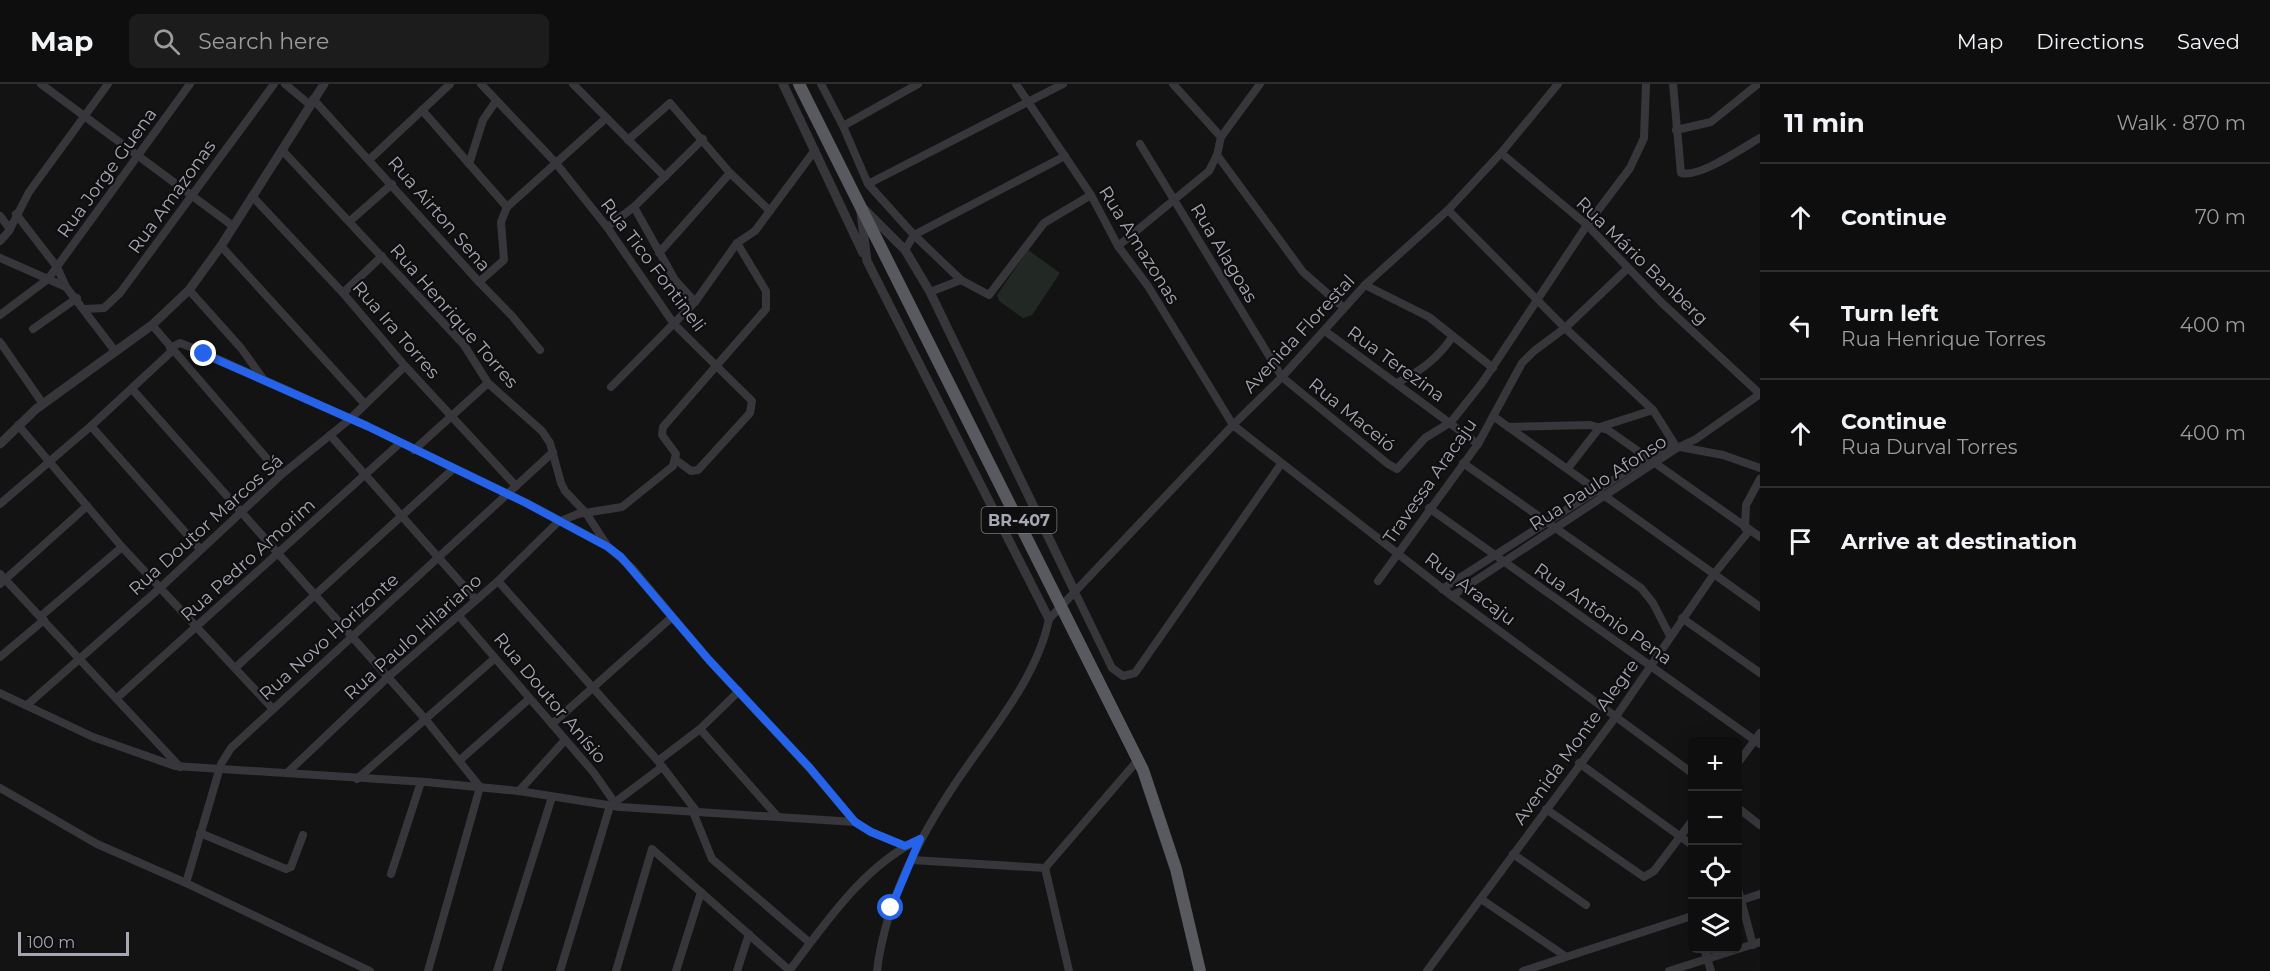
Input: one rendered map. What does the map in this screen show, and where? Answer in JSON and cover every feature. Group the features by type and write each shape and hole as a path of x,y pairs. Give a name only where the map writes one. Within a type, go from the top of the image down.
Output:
{"highway":[{"name":"BR-407","path":"799,84 1138,760 1156,805 1176,869 1200,971"}],"street":[{"path":"41,84 233,226"},
{"path":"0,241 84,115 108,84"},
{"name":"Rua Jorge Guena","path":"0,315 48,279 190,84"},
{"name":"Rua Amazonas","path":"84,309 96,310 108,306 142,266 190,196 274,84"},
{"name":"Rua Airton Sena","path":"285,84 311,101 370,159 540,350"},
{"path":"0,444 43,404 152,325 189,290 221,246 311,101 324,84"},
{"path":"370,159 450,84"},
{"name":"Rua Tico Fontineli","path":"481,84 555,162 607,227 674,324 752,401 752,409 698,470 691,471 676,460"},
{"path":"573,84 605,119 665,177"},
{"path":"783,84 867,261 1049,619 1044,644 996,727 938,809 920,839 884,931 878,971"},
{"path":"820,84 843,126 868,184 914,235 961,280 989,295 1044,223 1091,195"},
{"path":"843,126 918,84"},
{"name":"Rua Amazonas","path":"1016,84 1091,195 1118,246 1148,286 1233,425"},
{"path":"868,184 1063,84"},
{"path":"1173,84 1221,137"},
{"path":"1118,246 1209,171 1217,155 1221,137 1260,84"},
{"name":"Avenida Florestal","path":"1049,619 1074,590 1282,377 1365,285 1448,210 1501,153 1558,84"},
{"path":"1451,422 1493,368 1587,225 1630,168 1639,150 1646,124 1646,84"},
{"path":"1673,84 1681,173 1690,174 1703,170 1760,138"},
{"path":"1676,130 1711,122 1758,84"},
{"path":"469,164 483,120 496,101"},
{"path":"628,140 670,103 730,173 770,211"},
{"path":"422,110 507,207"},
{"path":"479,282 504,261 501,222 507,207 605,119"},
{"path":"607,227 634,207 703,139"},
{"name":"Rua Alagoas","path":"1140,144 1282,377"},
{"name":"Rua Henrique Torres","path":"282,150 470,352 488,383 542,432 553,452 561,483 586,513 608,547 632,567 672,617 855,822 871,832 905,846"},
{"path":"612,387 695,302 737,243 755,231 815,150"},
{"name":"Rua Mário Banberg","path":"1501,153 1587,225 1627,269 1760,394"},
{"path":"1217,155 1303,272 1344,308"},
{"path":"905,250 914,235 1065,156"},
{"path":"659,253 730,173"},
{"path":"350,221 392,184"},
{"name":"Rua Ira Torres","path":"252,196 343,293 405,366 516,486"},
{"path":"860,204 867,261"},
{"path":"860,204 905,250 930,292 1112,669 1124,676 1135,673 1281,464"},
{"path":"634,207 675,280 695,302"},
{"path":"1448,210 1565,328 1653,410 1677,446 1723,455 1760,468"},
{"path":"16,214 57,267 66,287 77,298 115,351"},
{"path":"0,216 10,229"},
{"path":"558,522 586,513 622,507 667,471 676,460 676,454 666,443 661,431 763,314 767,304 766,291 737,243"},
{"path":"221,246 364,403"},
{"path":"343,293 382,256"},
{"path":"0,258 66,287"},
{"name":"Travessa Aracaju","path":"1378,581 1429,508 1478,444 1522,363 1565,328 1627,269"},
{"path":"930,292 961,280"},
{"path":"1365,285 1412,307 1454,336 1493,368"},
{"path":"189,290 241,348 264,381"},
{"path":"33,329 77,298"},
{"path":"152,325 281,475"},
{"name":"Rua Terezina","path":"1325,331 1399,382 1478,444"},
{"path":"1399,382 1427,367 1454,336"},
{"path":"0,342 43,404"},
{"path":"0,504 132,389 178,343 350,418 399,444 508,494 608,547"},
{"name":"Rua Doutor Marcos Sá","path":"27,705 160,588 281,475 350,418 405,366"},
{"name":"Rua Maceió","path":"1282,377 1397,469 1425,438 1451,422"},
{"path":"414,450 488,383"},
{"path":"132,389 426,720 480,787"},
{"name":"Rua Paulo Afonso","path":"1442,589 1546,522 1653,461 1760,394"},
{"path":"1508,427 1600,427 1653,410"},
{"path":"1493,416 1760,607"},
{"path":"18,425 122,547 273,709"},
{"name":"Rua Aracaju","path":"1233,425 1442,589 1617,715 1688,770"},
{"path":"91,426 200,549"},
{"path":"1600,427 1653,461 1747,530 1760,537"},
{"path":"1568,468 1600,427"},
{"path":"330,435 476,600"},
{"name":"Rua Pedro Amorim","path":"118,698 399,444"},
{"name":"Rua Novo Horizonte","path":"186,883 219,768 231,748 553,452"},
{"name":"Rua Paulo Afonso","path":"1452,596 1607,496 1653,461"},
{"path":"1463,463 1641,588 1653,603 1670,636"},
{"path":"235,668 453,469"},
{"path":"1747,530 1746,505 1760,479"},
{"path":"87,506 2,579 118,698 180,767"},
{"name":"Rua Antônio Pena","path":"1429,508 1649,666 1758,739"},
{"name":"Rua Paulo Hilariano","path":"287,773 558,522"},
{"name":"Avenida Monte Alegre","path":"1427,971 1617,715 1682,618 1747,530"},
{"path":"0,657 122,547"},
{"path":"498,580 660,764 695,812 712,859 810,943"},
{"name":"Rua Doutor Anísio","path":"459,616 594,773 612,804"},
{"path":"552,724 672,617"},
{"path":"1682,618 1760,673"},
{"path":"357,779 494,659"},
{"path":"560,971 612,804 700,729 739,691"},
{"path":"0,693 139,755 180,767 421,782 695,812 855,822"},
{"path":"460,760 529,699"},
{"path":"700,729 777,816"},
{"path":"1742,757 1758,739"},
{"path":"519,791 565,740"},
{"path":"1045,868 1138,760"},
{"path":"1579,764 1688,842"},
{"path":"391,874 421,782"},
{"path":"428,971 480,787"},
{"path":"0,788 97,844 186,883 370,971"},
{"path":"497,971 552,797"},
{"path":"1546,809 1644,876 1654,872 1688,826"},
{"path":"1742,812 1760,825"},
{"path":"200,833 286,869 291,867 303,835"},
{"path":"616,971 652,849 789,971 810,943 865,880 905,846 920,839"},
{"path":"1513,854 1586,905"},
{"path":"912,860 1045,868"},
{"path":"1045,868 1069,971"},
{"path":"676,971 701,892"},
{"path":"1742,900 1760,894"},
{"path":"1481,899 1565,956"},
{"path":"1669,971 1756,943 1742,908"},
{"path":"1523,971 1688,917"},
{"path":"737,971 749,934"},
{"path":"1705,953 1711,971"}],"shaded area":[{"path":"1028,250 1060,273 1032,315 1023,318 999,301 997,295"}],"route":[{"path":"204,354 350,418 399,444 508,494 608,547 621,557 632,567 709,660 793,749 855,822 871,832 905,846 920,839 891,908"}]}
